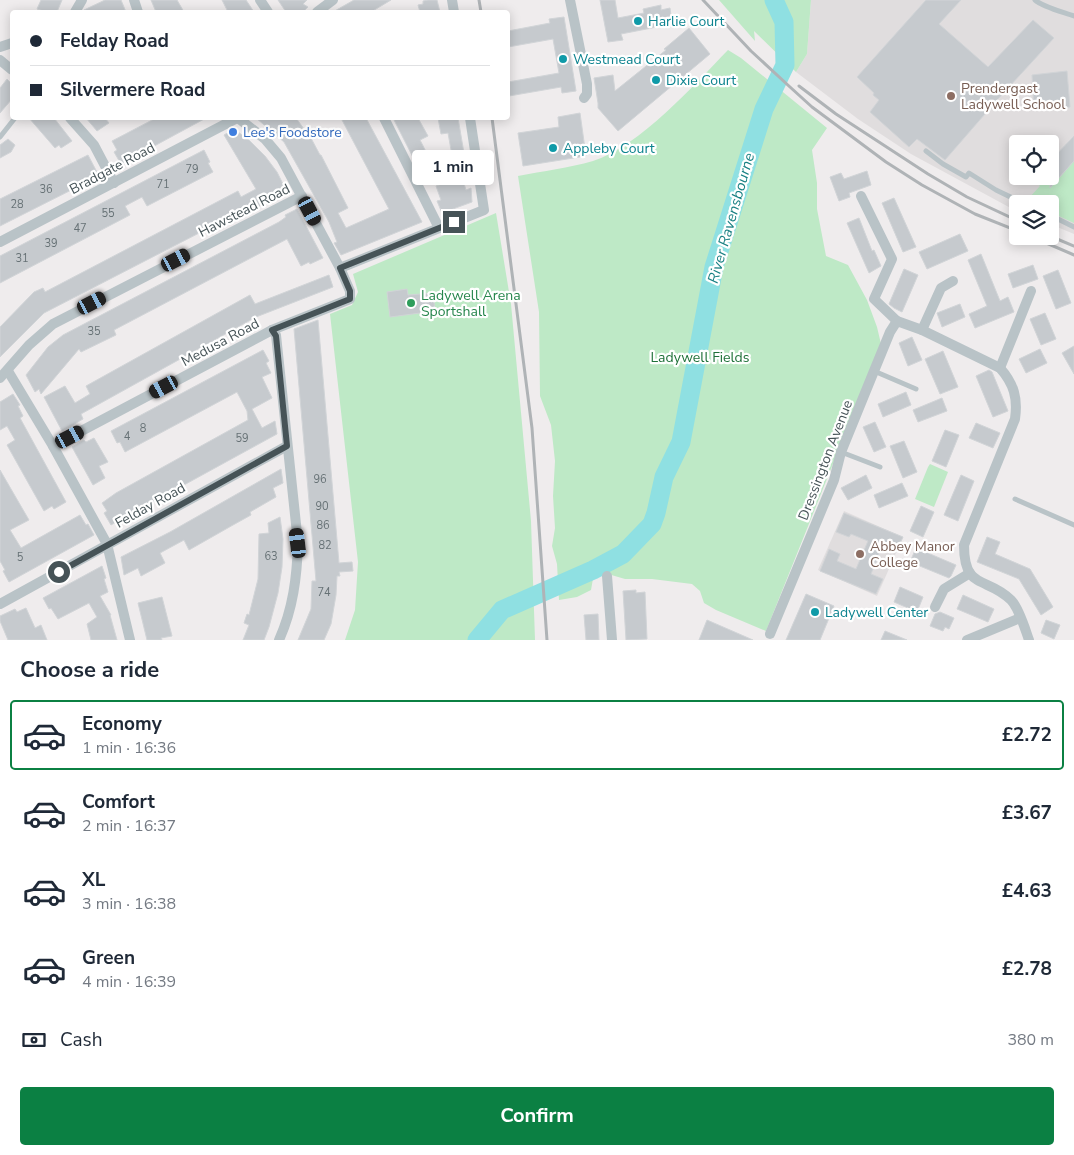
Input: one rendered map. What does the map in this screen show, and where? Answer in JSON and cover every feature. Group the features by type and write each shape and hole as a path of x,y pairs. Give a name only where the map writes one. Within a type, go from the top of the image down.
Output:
{"street":[{"path":"320,10 333,0"},
{"path":"570,0 586,84 584,98"},
{"path":"0,60 10,68"},
{"path":"72,120 94,145 114,183"},
{"name":"Bradgate Road","path":"0,242 234,120"},
{"path":"240,120 273,148 281,158 340,268 484,210 470,120"},
{"path":"385,120 440,228"},
{"name":"Hawstead Road","path":"0,378 30,345 60,320 302,196"},
{"path":"861,196 892,259 874,299 897,321 922,330 1000,368 1009,378 1015,392 1017,405 1015,419 964,545 964,560 970,573 977,581 1000,591 1013,602 1029,640"},
{"name":"Medusa Road","path":"53,446 272,330 350,299 350,291 340,268"},
{"path":"922,330 941,288 953,281"},
{"path":"1000,368 1031,291"},
{"name":"Dressington Avenue","path":"770,634 834,480 841,452 890,332 897,321"},
{"path":"272,330 276,336 298,543 298,573 292,604 279,640"},
{"path":"8,371 53,446 107,544 130,640"},
{"name":"Felday Road","path":"0,604 287,446"},
{"path":"935,607 944,589 970,573"},
{"path":"607,576 612,640"},
{"path":"967,640 1020,618"}],"lane":[{"path":"1035,0 1041,5 1047,5 1074,16"},
{"path":"0,137 14,120"},
{"path":"926,151 958,173 966,177 969,173 1009,196"},
{"path":"1059,220 1074,227"},
{"path":"874,371 916,389"},
{"path":"841,452 880,468"},
{"path":"1015,499 1074,525"}],"shaded area":[{"name":"Prendergast Ladywell School","path":"811,0 1074,0 1074,234 1059,228 1059,195 1009,195 1009,207 911,154 858,119 796,72 807,54"},
{"name":"Abbey Manor College","path":"844,511 903,537 877,596 818,570"}],"green space":[{"path":"719,0 811,0 807,54 796,72 754,31 755,41"},
{"name":"Ladywell Fields","path":"728,50 741,58 827,128 812,150 817,183 817,209 826,256 848,265 867,300 881,344 766,631 704,603 700,591 692,584 652,579 625,579 608,574 594,573 591,590 577,597 559,600 557,564 552,546 555,528 553,496 555,461 551,425 540,396 539,312 518,176 565,168 593,161 611,153 647,129 683,97"},
{"path":"1074,161 1074,223 1059,216 1059,195 1032,195 1039,185 1059,185 1059,178"},
{"path":"496,213 511,304 531,521 535,640 345,640 355,610 358,562 330,314 352,305 358,292 353,274"},
{"path":"930,464 948,472 934,507 915,499"}],"building":[{"path":"41,0 62,0 58,10 37,9"},
{"path":"105,0 121,0 125,10 84,10"},
{"path":"151,0 177,0 183,10 155,10"},
{"path":"222,0 246,0 253,10 227,10"},
{"path":"278,0 307,0 303,4 308,7 305,10 285,10"},
{"path":"354,0 391,0 374,10 336,10"},
{"path":"437,0 440,10 419,10 418,5 423,4 423,1"},
{"name":"Harlie Court","path":"600,0 615,0 618,18 644,13 643,9 661,5 661,10 670,8 672,24 621,34 623,40 608,42"},
{"path":"926,0 961,0 939,24 988,67 1033,20 1054,38 945,160 917,139 909,147 870,112 879,100 857,77"},
{"name":"Westmead Court","path":"564,17 576,91 562,93 561,87 510,96 510,82 559,73 553,39 510,47 510,31 550,23 549,19"},
{"name":"Dixie Court","path":"689,28 710,54 618,131 598,108 594,78 613,75 615,91 666,50 664,49"},
{"path":"1067,71 1070,107 1034,110 1032,75"},
{"path":"7,79 10,82 10,101 0,113 0,88"},
{"name":"Appleby Court","path":"580,113 586,156 523,166 518,133 559,127 558,117"},
{"path":"31,120 56,120 72,141 61,148 59,145 55,148"},
{"path":"88,120 107,120 109,123 97,131"},
{"path":"152,120 202,120 121,164 114,152 117,150 112,141"},
{"path":"258,120 297,120 321,155 348,208 338,213 346,228 389,209 342,120 367,120 422,222 341,255 334,243 337,242 329,222 284,142"},
{"path":"394,120 419,120 428,136 420,140 436,174 426,179 424,174 422,175"},
{"path":"438,120 458,120 465,159 453,161 448,133 441,134"},
{"path":"234,129 249,140 265,156 277,172 286,190 255,209 253,205 44,313 0,357 0,327 34,292 43,288 45,292 238,191 241,197 256,189 224,135"},
{"path":"1074,136 1074,161 1059,178 1059,152"},
{"path":"8,139 15,145 11,152 0,158 0,145"},
{"path":"204,150 213,172 147,206 142,197 125,206 130,215 0,283 0,256"},
{"path":"88,155 99,176 0,226 0,199"},
{"path":"867,171 871,185 849,193 850,197 839,201 830,177 841,173 844,179"},
{"path":"462,177 466,190 471,188 472,202 442,213 437,201 441,200 436,186"},
{"path":"894,198 916,247 903,252 882,203"},
{"path":"297,209 323,258 301,266 287,239 114,330 116,335 81,352 79,349 41,394 39,389 35,392 26,375 48,347 63,335 279,222 286,217 285,215"},
{"path":"859,218 872,251 874,250 881,266 869,273 847,223"},
{"path":"960,234 968,251 927,269 919,252"},
{"path":"981,254 1000,301 1008,297 1014,312 975,328 969,314 987,306 968,260"},
{"path":"1033,265 1038,279 1013,288 1008,274"},
{"path":"904,269 918,275 902,312 889,304"},
{"path":"1058,270 1071,303 1056,309 1043,276"},
{"path":"329,275 333,287 256,317 81,414 83,419 62,431 44,397 65,386 75,403 90,394 86,386 250,295 255,304"},
{"name":"Ladywell Arena Sportshall","path":"407,289 408,295 433,293 435,311 390,317 387,292"},
{"path":"960,304 965,317 942,327 937,313"},
{"path":"1045,313 1056,339 1041,345 1030,319"},
{"path":"318,320 339,563 352,562 353,571 339,572 340,576 337,576 331,624 324,640 298,640 311,609 312,581 316,581 294,329"},
{"path":"912,337 922,360 908,366 899,343"},
{"path":"1074,346 1074,374 1062,353"},
{"path":"1040,349 1047,363 1026,373 1019,359"},
{"path":"263,350 269,361 266,363 271,373 262,377 272,398 252,409 262,428 275,421 277,434 111,525 104,513 107,511 102,503 116,493 248,420 247,411 237,392 125,452 120,442 117,443 111,431"},
{"path":"943,351 958,387 940,394 925,359"},
{"path":"989,370 992,372 1008,411 993,417 976,376"},
{"path":"906,392 911,405 883,417 878,404"},
{"path":"13,394 20,405 18,406 23,416 20,418 66,502 54,509 52,506 44,511 7,445 15,440 7,426 0,430 0,402"},
{"path":"942,398 947,411 918,422 913,410"},
{"path":"875,422 886,447 874,452 863,427"},
{"path":"976,423 1000,433 993,448 969,438"},
{"path":"945,430 959,435 946,467 932,461"},
{"path":"94,438 108,462 99,466 105,478 93,485 72,447 84,440 86,442"},
{"path":"904,441 917,472 903,478 890,446"},
{"path":"281,469 283,483 273,488 276,497 250,512 251,515 189,550 184,540 160,553 165,563 141,576 138,568 124,575 121,557 170,532"},
{"path":"0,470 29,520 10,530 21,548 80,515 94,535 9,582 0,561"},
{"path":"866,475 872,488 848,500 841,488"},
{"path":"961,475 974,481 958,521 944,515"},
{"path":"902,483 908,496 879,508 874,495"},
{"path":"921,506 934,512 923,537 910,531"},
{"name":"Abbey Manor College","path":"844,513 903,537 896,552 882,546 871,574 883,579 876,594 820,571 829,549 840,554 837,561 856,569 868,541 851,534 849,537 836,532"},
{"path":"280,517 283,539 282,567 278,593 269,627 264,640 243,640 249,625 244,623 247,614 249,615 258,579 259,534 269,533 268,523"},
{"path":"987,537 1000,542 995,554 1030,569 1053,607 1041,615 1019,579 977,562"},
{"path":"916,548 956,565 951,576 949,578 910,562"},
{"path":"102,566 108,592 100,596 111,615 117,640 91,640 87,624 97,617 89,603 58,619 51,608 49,609 43,598"},
{"path":"900,587 923,597 917,612 894,602"},
{"path":"636,590 636,593 645,592 647,639 626,640 623,591"},
{"name":"Ladywell Center","path":"806,594 834,606 820,640 786,640"},
{"path":"963,595 994,609 988,622 957,609"},
{"path":"162,597 172,636 161,638 162,640 147,640 138,603"},
{"path":"26,608 35,628 41,625 47,640 8,640 0,621 0,616 15,609 17,612"},
{"path":"940,612 954,618 949,629 945,627 943,631 930,626 935,614"},
{"path":"598,614 599,640 586,640 584,615"},
{"path":"707,620 753,640 699,640"},
{"path":"1046,620 1060,625 1054,639 1041,633"},
{"path":"885,631 907,640 881,640"}],"waterway":[{"name":"River Ravensbourne","path":"477,640 502,610 593,570 623,554 652,524 664,477 681,442 714,267 764,109 785,65 784,22 774,0"}],"railway":[{"path":"479,0 481,10"},
{"path":"703,0 751,51 812,107 886,162 922,185 975,214 1009,227"},
{"path":"799,86 836,114 928,174 967,197 1009,217"},
{"path":"492,120 532,428 547,640"},
{"path":"1059,240 1074,246"},
{"path":"1051,245 1074,255"}],"place":[{"name":"Harlie Court","path":"638,21"},
{"name":"Westmead Court","path":"563,59"},
{"name":"Dixie Court","path":"656,80"},
{"name":"Prendergast Ladywell School","path":"951,96"},
{"name":"Lee's Foodstore","path":"233,132"},
{"name":"Appleby Court","path":"553,148"},
{"name":"Ladywell Arena Sportshall","path":"411,303"},
{"name":"Abbey Manor College","path":"860,554"},
{"name":"Ladywell Center","path":"815,612"}],"route":[{"path":"59,572 287,446 276,336 272,330 350,299 350,291 340,268 454,222"}]}
